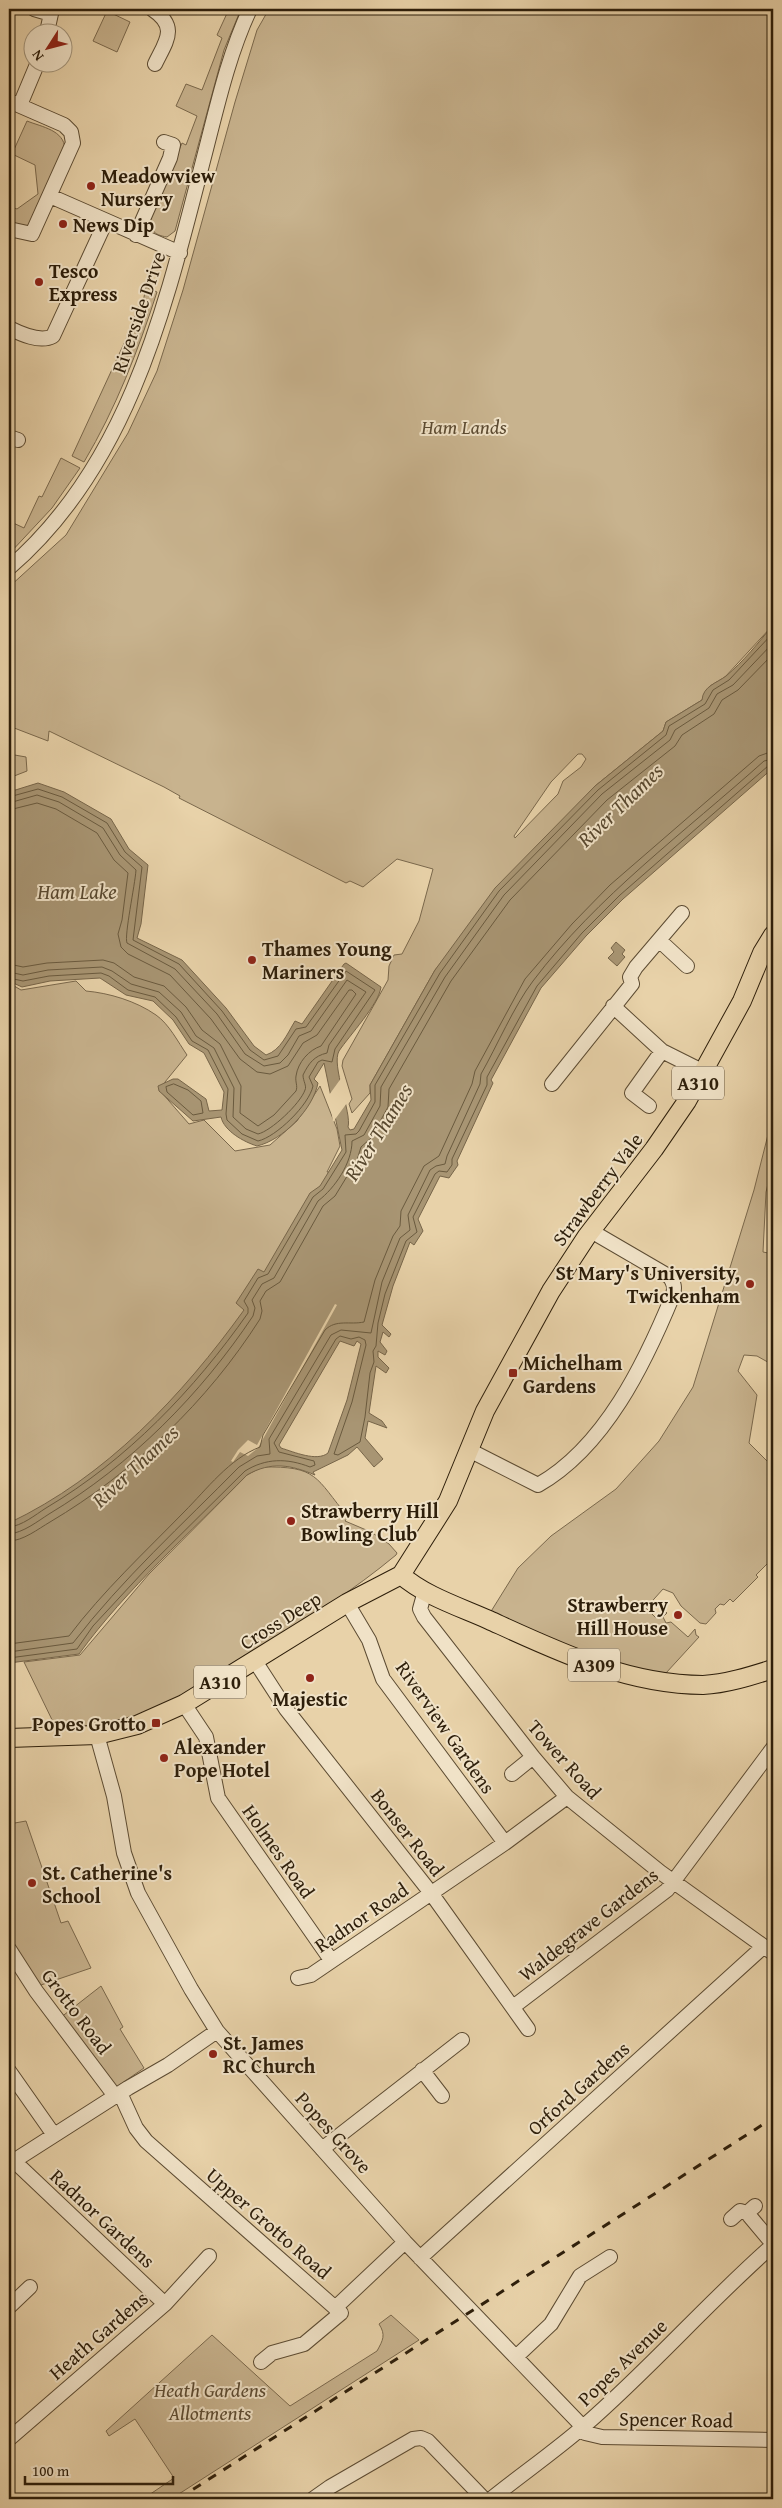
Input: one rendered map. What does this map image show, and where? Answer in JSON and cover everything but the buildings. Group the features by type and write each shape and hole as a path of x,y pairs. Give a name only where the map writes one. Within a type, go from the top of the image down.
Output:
{"main road":[{"name":"Strawberry Vale","path":"401,1575 448,1501 482,1417 551,1291 591,1231 671,1126 704,1072 771,945"},
{"name":"A309","path":"401,1575 425,1591 579,1660 641,1677 704,1685 740,1679 773,1669"},
{"name":"Cross Deep","path":"9,1738 97,1735 137,1725 184,1704 347,1603 401,1575"}],"street":[{"path":"34,9 52,11"},
{"path":"152,9 162,15 168,24 169,34 155,64"},
{"name":"Riverside Drive","path":"9,568 52,524 93,469 108,444 144,366 180,253 225,77 250,9"},
{"path":"9,229 32,234 73,143 70,132 64,125 14,103 32,72"},
{"path":"136,235 172,152 173,145 164,142"},
{"path":"50,196 180,253"},
{"path":"9,328 36,338 47,339 52,336 106,221"},
{"path":"552,1084 632,984 630,977 636,966 682,913"},
{"path":"659,940 688,966"},
{"path":"613,1006 662,1051 704,1072"},
{"path":"649,1106 632,1093 662,1051"},
{"path":"469,1450 538,1485 581,1452 619,1403 650,1350 673,1295 675,1288 672,1281 670,1277 591,1231"},
{"name":"Tower Road","path":"425,1591 420,1609 424,1617 533,1757 567,1797 675,1882 768,1950"},
{"name":"Riverview Gardens","path":"347,1603 369,1640 383,1679 505,1843"},
{"name":"Bonser Road","path":"255,1661 286,1709 431,1893 528,2029"},
{"name":"Holmes Road","path":"184,1704 206,1737 218,1798 331,1960"},
{"name":"Popes Grove","path":"97,1735 114,1796 124,1853 135,1886 191,1989 217,2031 405,2242 517,2356 581,2428"},
{"name":"Waldegrave Gardens","path":"513,2007 667,1890 675,1882 773,1748"},
{"path":"512,1774 533,1757"},
{"name":"Radnor Road","path":"298,1978 311,1975 505,1843 567,1797"},
{"name":"Grotto Road","path":"9,1949 36,1990 118,2094"},
{"name":"Orford Gardens","path":"420,2258 768,1950"},
{"path":"11,2163 118,2094 168,2065 217,2031"},
{"path":"322,2148 462,2040"},
{"path":"422,2070 442,2096"},
{"path":"9,2071 54,2135"},
{"name":"Upper Grotto Road","path":"118,2094 136,2128 146,2141 335,2308 405,2242"},
{"name":"Radnor Gardens","path":"11,2163 165,2304"},
{"path":"731,2218 740,2211 751,2210 773,2244"},
{"name":"Popes Avenue","path":"492,2499 581,2428 638,2376 704,2308 773,2244"},
{"name":"Heath Gardens","path":"9,2439 165,2304 209,2256"},
{"path":"517,2356 551,2324 580,2276 610,2257"},
{"path":"9,2307 30,2287"},
{"path":"261,2362 272,2353 304,2344 341,2313 335,2308"},
{"name":"Spencer Road","path":"581,2428 585,2433 602,2437 773,2440"},
{"path":"313,2499 405,2444 421,2438 428,2441 484,2499"}],"green space":[{"path":"229,9 241,9 224,50 175,231 167,237 158,235 151,228 151,216 182,143 186,145 197,116 176,106 186,84 202,90 222,38 217,35"},
{"name":"Ham Lands","path":"269,9 773,9 773,625 725,677 710,686 702,700 666,722 663,731 595,786 435,970 370,1085 370,1093 352,1113 349,1104 352,1099 342,1066 343,1060 388,980 389,966 394,955 402,954 419,921 433,869 397,859 363,887 350,881 346,883 179,798 180,796 164,787 49,731 48,741 9,726 9,587 66,535 128,433 157,371 183,290 257,30","holes":["578,754 582,754 586,759 581,767 563,781 558,794 515,838 514,836 551,782"]},
{"path":"107,11 130,22 117,52 93,41"},
{"path":"27,121 56,133 61,137 65,149 31,224 26,227 9,223 9,206 17,209 38,194 35,165 12,154"},
{"path":"146,287 157,292 142,336 116,400 84,462 72,456 127,337 139,306 142,307"},
{"path":"61,458 80,468 52,508 9,554 9,521 24,528 39,496 42,497"},
{"path":"9,754 26,757 27,771 9,778"},
{"path":"76,981 86,991 113,996 148,1010 161,1019 169,1028 187,1055 165,1082 162,1093 189,1124 204,1120 235,1151 270,1145 297,1121 320,1086 337,1129 340,1146 327,1172 332,1172 249,1324 115,1463 9,1528 9,983 21,990"},
{"path":"773,1115 773,1164 766,1192 763,1252 773,1254 773,1365 757,1356 744,1355 738,1371 757,1395 749,1443 773,1467 773,1567 769,1562 756,1575 758,1577 733,1602 730,1599 724,1605 720,1604 715,1609 716,1613 706,1624 700,1623 681,1606 673,1593 663,1589 646,1608 656,1618 664,1610 667,1613 663,1617 666,1623 671,1622 688,1637 695,1629 696,1635 699,1637 666,1673 620,1667 554,1643 490,1613 518,1568 551,1536 616,1489 659,1441 693,1387 754,1190"},
{"path":"262,1467 294,1469 314,1477 348,1517 345,1521 371,1532 389,1544 397,1553 396,1555 364,1580 313,1615 207,1682 169,1703 129,1719 109,1724 56,1728 24,1662 80,1655 149,1574 247,1475"},
{"path":"26,1821 61,1923 68,1921 91,1968 38,1986 9,1943 9,1824"},
{"path":"101,1986 123,2027 120,2029 144,2068 115,2088 60,2018"},
{"name":"Heath Gardens Allotments","path":"391,2315 419,2340 171,2499 143,2499 174,2478 135,2419 109,2436 106,2431 212,2335 290,2406 377,2351 383,2338 379,2324"}],"water":[{"path":"773,625 773,768 623,899 586,936 541,988 491,1080 493,1083 457,1161 458,1165 449,1178 440,1176 418,1219 423,1231 414,1245 410,1242 393,1286 382,1325 391,1334 389,1337 383,1332 380,1342 387,1351 385,1355 378,1351 378,1357 389,1368 386,1373 376,1366 369,1413 382,1421 387,1428 368,1421 365,1438 383,1459 374,1467 357,1447 348,1455 313,1472 315,1475 289,1467 273,1466 247,1475 117,1606 79,1654 9,1663 9,1523 44,1504 110,1458 168,1403 195,1373 244,1310 236,1303 258,1269 264,1272 310,1193 320,1186 342,1150 324,1063 314,1079 318,1083 315,1093 303,1113 277,1137 257,1146 246,1142 230,1131 221,1117 193,1121 159,1091 158,1086 173,1079 178,1079 206,1099 209,1111 222,1110 224,1092 204,1053 189,1044 173,1020 153,1001 126,995 100,978 50,981 22,987 9,981 9,792 38,783 64,792 111,819 129,849 148,865 141,924 137,938 182,960 226,1008 254,1046 266,1055 280,1045 295,1021 302,1024 344,964 346,963 381,987 375,1002 339,1051 337,1058 339,1078 350,1130 354,1129 371,1100 370,1085 435,970 495,888 595,786 663,731 666,722 702,700 705,691 726,676 751,652","holes":["340,1341 354,1346 357,1341 361,1344 347,1400 328,1453 318,1457 299,1454 281,1448 279,1445"]},
{"path":"616,942 625,950 622,954 625,957 617,966 608,958 614,952 611,948"}],"pier":[{"path":"342,1077 347,1103 333,1122 329,1095"},
{"path":"335,1304 337,1305 258,1448 248,1456 240,1452 233,1462 231,1461 248,1440 257,1445"}],"railway":[{"path":"178,2499 773,2118"}],"place":[{"name":"Meadowview Nursery","path":"91,186"},
{"name":"News Dip","path":"63,224"},
{"name":"Tesco Express","path":"39,282"},
{"name":"Thames Young Mariners","path":"252,960"},
{"name":"St Mary's University, Twickenham","path":"750,1284"},
{"name":"Michelham Gardens","path":"513,1373"},
{"name":"Strawberry Hill Bowling Club","path":"291,1521"},
{"name":"Strawberry Hill House","path":"678,1615"},
{"name":"Majestic","path":"310,1678"},
{"name":"Popes Grotto","path":"156,1723"},
{"name":"Alexander Pope Hotel","path":"164,1758"},
{"name":"St. Catherine's School","path":"32,1883"},
{"name":"St. James RC Church","path":"213,2054"}],"water label":[{"name":"River Thames","path":"620,805"},
{"name":"Ham Lake","path":"77,891"},
{"name":"River Thames","path":"378,1132"},
{"name":"River Thames","path":"135,1466"}]}
